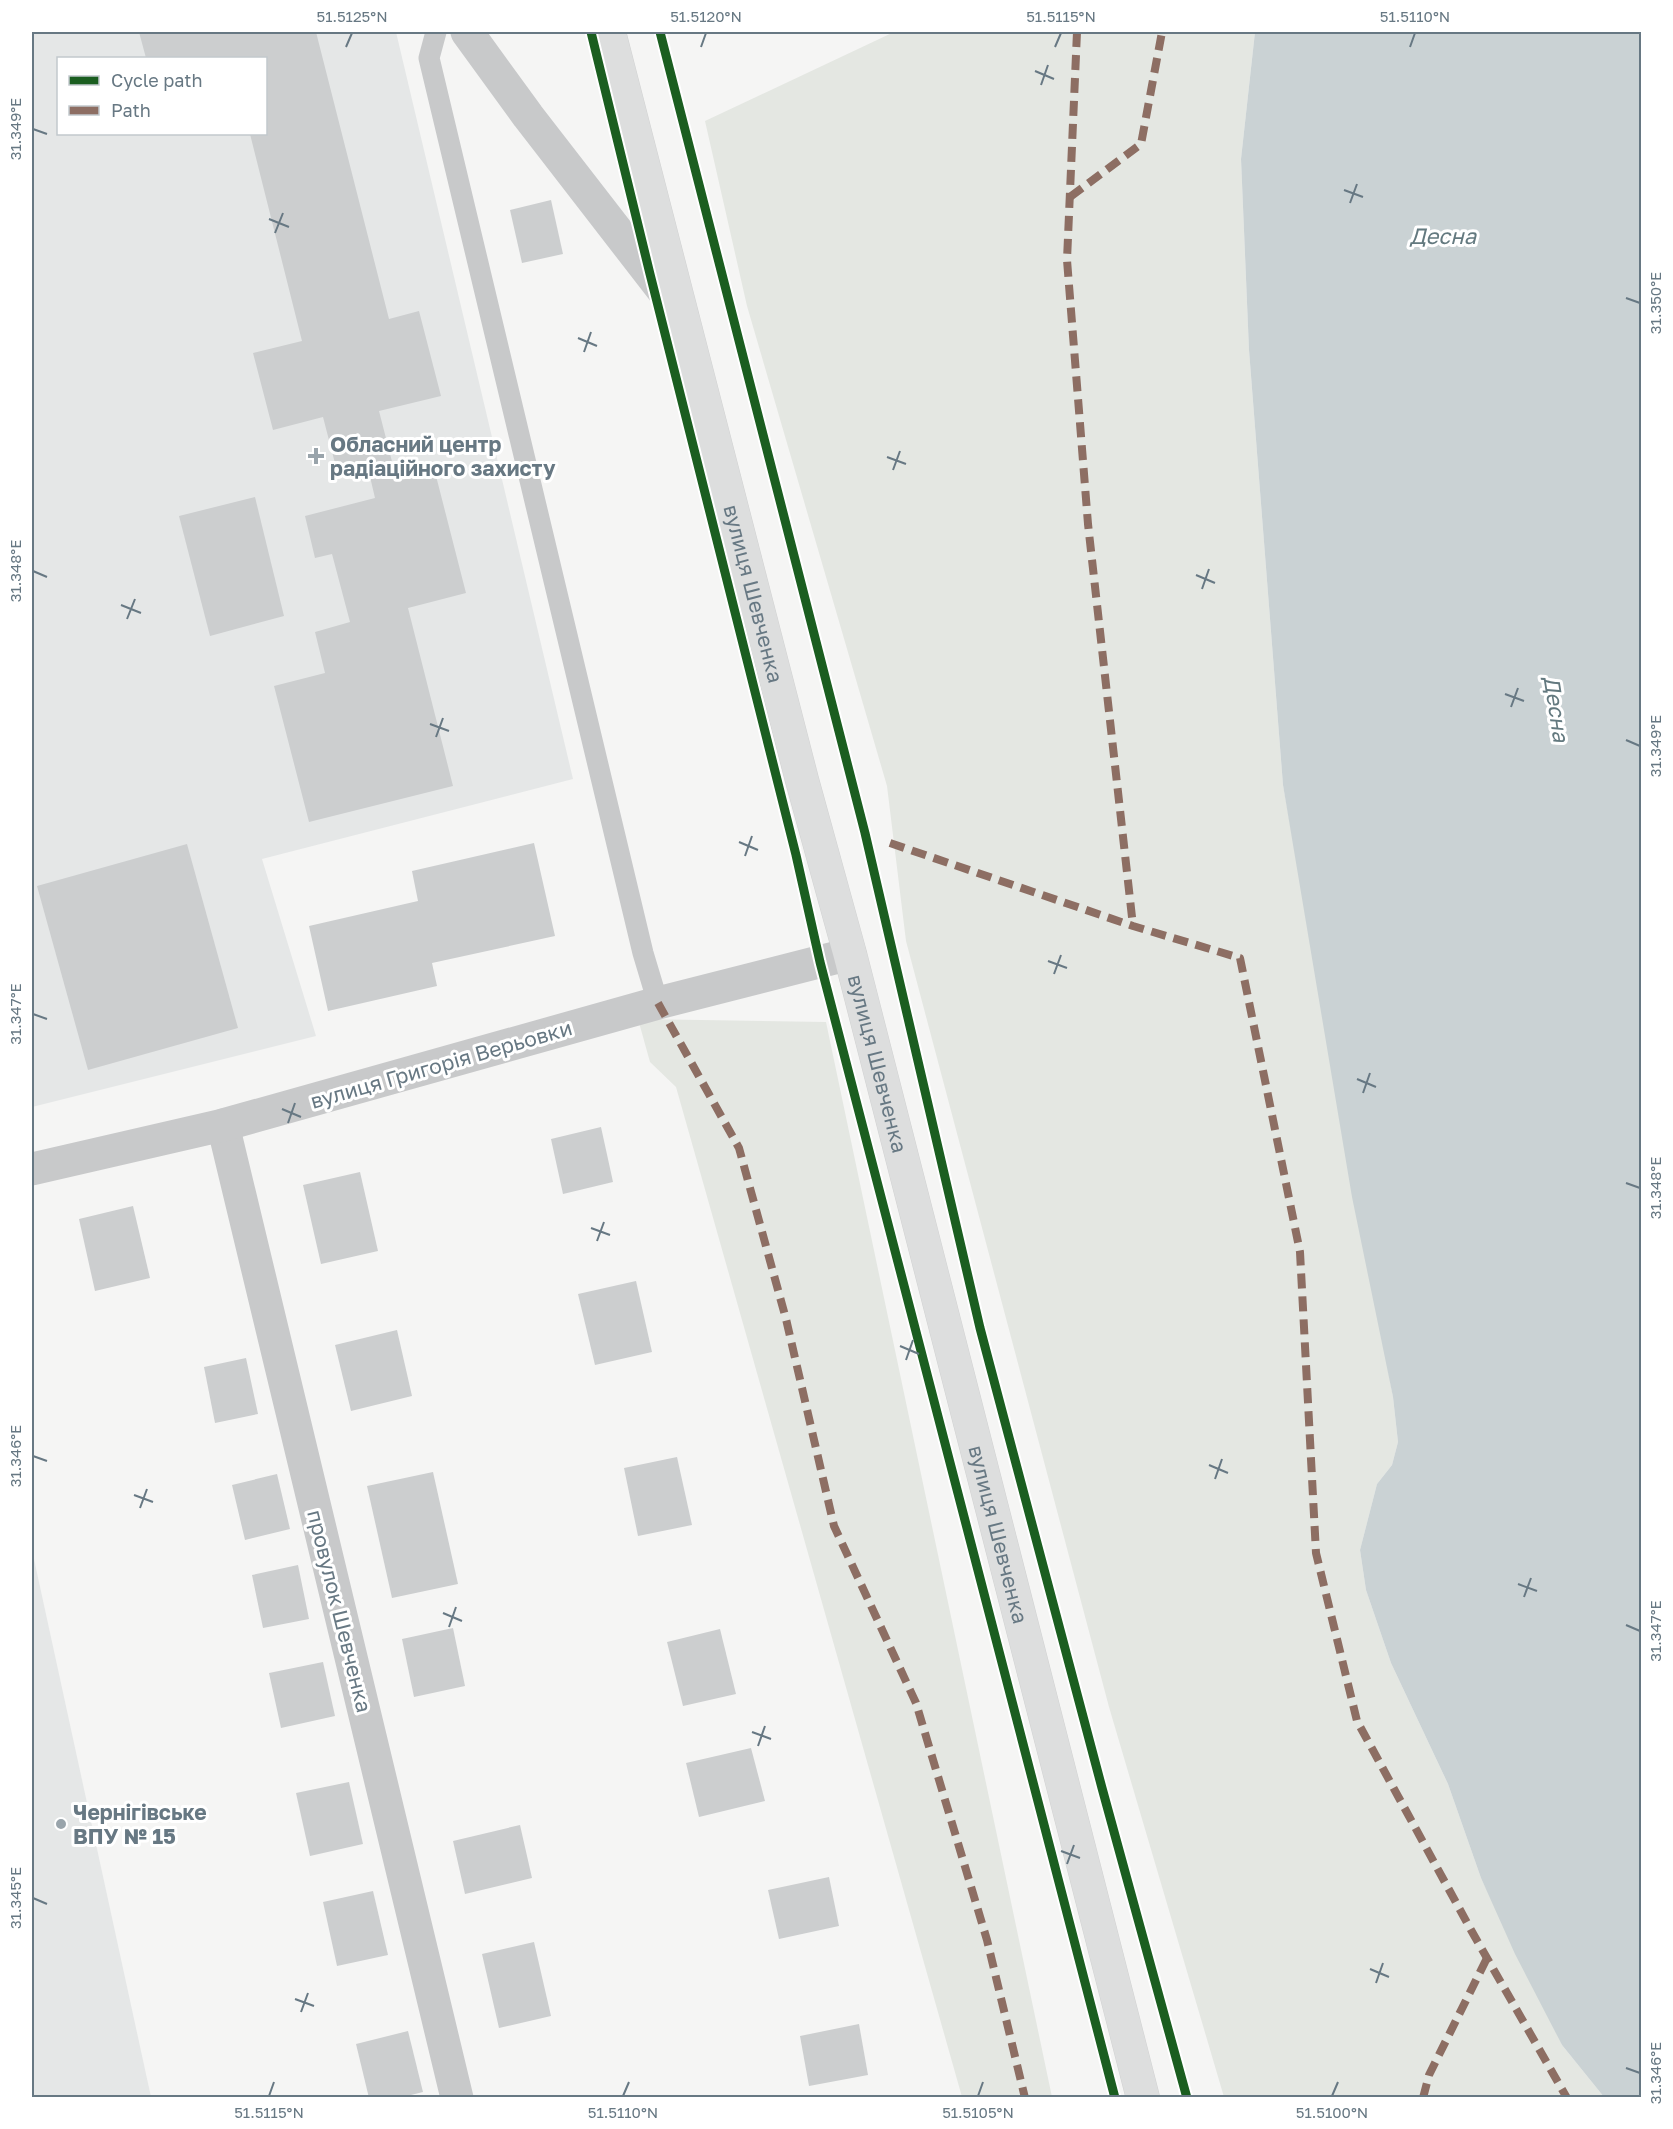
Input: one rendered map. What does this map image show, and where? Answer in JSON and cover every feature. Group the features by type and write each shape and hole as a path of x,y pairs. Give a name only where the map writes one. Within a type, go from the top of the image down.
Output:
{"main road":[{"name":"вулиця Шевченка","path":"609,32 802,780 850,954 1143,2097"}],"street":[{"path":"467,32 528,116 682,315"},
{"name":"вулиця Григорія Верьовки","path":"32,1169 223,1125 658,1003 850,954"},
{"name":"провулок Шевченка","path":"223,1125 457,2097"}],"lane":[{"path":"436,32 429,58 640,941 658,1003"}],"shaded area":[{"name":"Обласний центр радіаційного захисту","path":"32,32 396,32 573,779 262,859 316,1036 32,1107"},
{"path":"894,32 1255,32 1241,159 1249,350 1283,785 1393,1397 1398,1442 1392,1465 1377,1484 1360,1550 1366,1590 1391,1663 1448,1784 1481,1878 1562,2045 1604,2097 1224,2097 1109,1707 906,941 887,786 747,306 705,121"},
{"path":"638,1019 826,1022 1052,2097 962,2097 676,1087 650,1062"},
{"name":"Чернігівське ВПУ № 15","path":"32,1550 151,2097 32,2097"}],"water":[{"name":"Десна","path":"1255,32 1641,32 1641,2097 1604,2097 1562,2045 1515,1954 1481,1878 1448,1784 1391,1663 1366,1590 1360,1550 1377,1484 1392,1465 1398,1442 1393,1397 1352,1197 1283,785 1249,350 1241,159"}],"building":[{"path":"139,32 316,32 389,319 419,311 441,396 379,411 397,481 435,472 466,593 408,608 453,786 309,822 274,686 325,673 315,632 350,622 332,554 315,558 305,516 375,498 367,464 337,471 323,417 273,430 253,353 302,341 250,135 267,135 267,57 146,57"},
{"path":"551,200 563,254 522,263 510,210"},
{"path":"255,497 284,616 210,636 179,516"},
{"path":"534,843 555,936 432,963 437,986 328,1011 309,926 418,901 412,871"},
{"path":"187,844 238,1028 88,1070 37,886"},
{"path":"601,1127 613,1182 563,1194 551,1139"},
{"path":"360,1172 378,1251 321,1264 303,1185"},
{"path":"133,1206 150,1278 95,1291 79,1219"},
{"path":"636,1281 652,1352 595,1365 578,1294"},
{"path":"397,1330 412,1396 351,1411 335,1345"},
{"path":"246,1358 258,1414 215,1423 204,1367"},
{"path":"677,1457 692,1525 638,1536 624,1468"},
{"path":"433,1472 458,1584 392,1598 367,1486"},
{"path":"277,1474 290,1529 245,1540 232,1485"},
{"path":"298,1565 309,1619 263,1628 252,1575"},
{"path":"453,1628 465,1686 414,1697 402,1639"},
{"path":"720,1629 736,1694 683,1706 667,1642"},
{"path":"323,1662 335,1716 281,1728 269,1673"},
{"path":"751,1748 765,1801 699,1817 686,1763"},
{"path":"349,1782 363,1844 310,1856 296,1793"},
{"path":"520,1825 532,1878 465,1894 453,1841"},
{"path":"829,1877 839,1926 779,1939 768,1890"},
{"path":"373,1891 388,1955 337,1966 323,1902"},
{"path":"534,1942 551,2016 499,2028 482,1954"},
{"path":"859,2024 868,2075 809,2086 800,2036"},
{"path":"408,2031 423,2092 399,2098 369,2098 356,2044"}],"marked path":[{"path":"1077,32 1067,260 1088,524 1133,926"},
{"path":"1070,197 1141,144 1162,32"},
{"path":"890,843 1133,926 1240,958 1300,1252 1316,1553 1357,1721 1471,1930 1567,2098"},
{"path":"658,1003 739,1148 786,1319 834,1526 916,1703 987,1940 1025,2098"},
{"path":"1423,2098 1429,2075 1487,1958"}],"cycle path":[{"path":"591,32 796,855 820,962 1115,2098"},
{"path":"660,32 865,833 980,1328 1187,2098"}],"place":[{"name":"Обласний центр радіаційного захисту","path":"316,456"},
{"name":"Чернігівське ВПУ № 15","path":"61,1824"}]}
